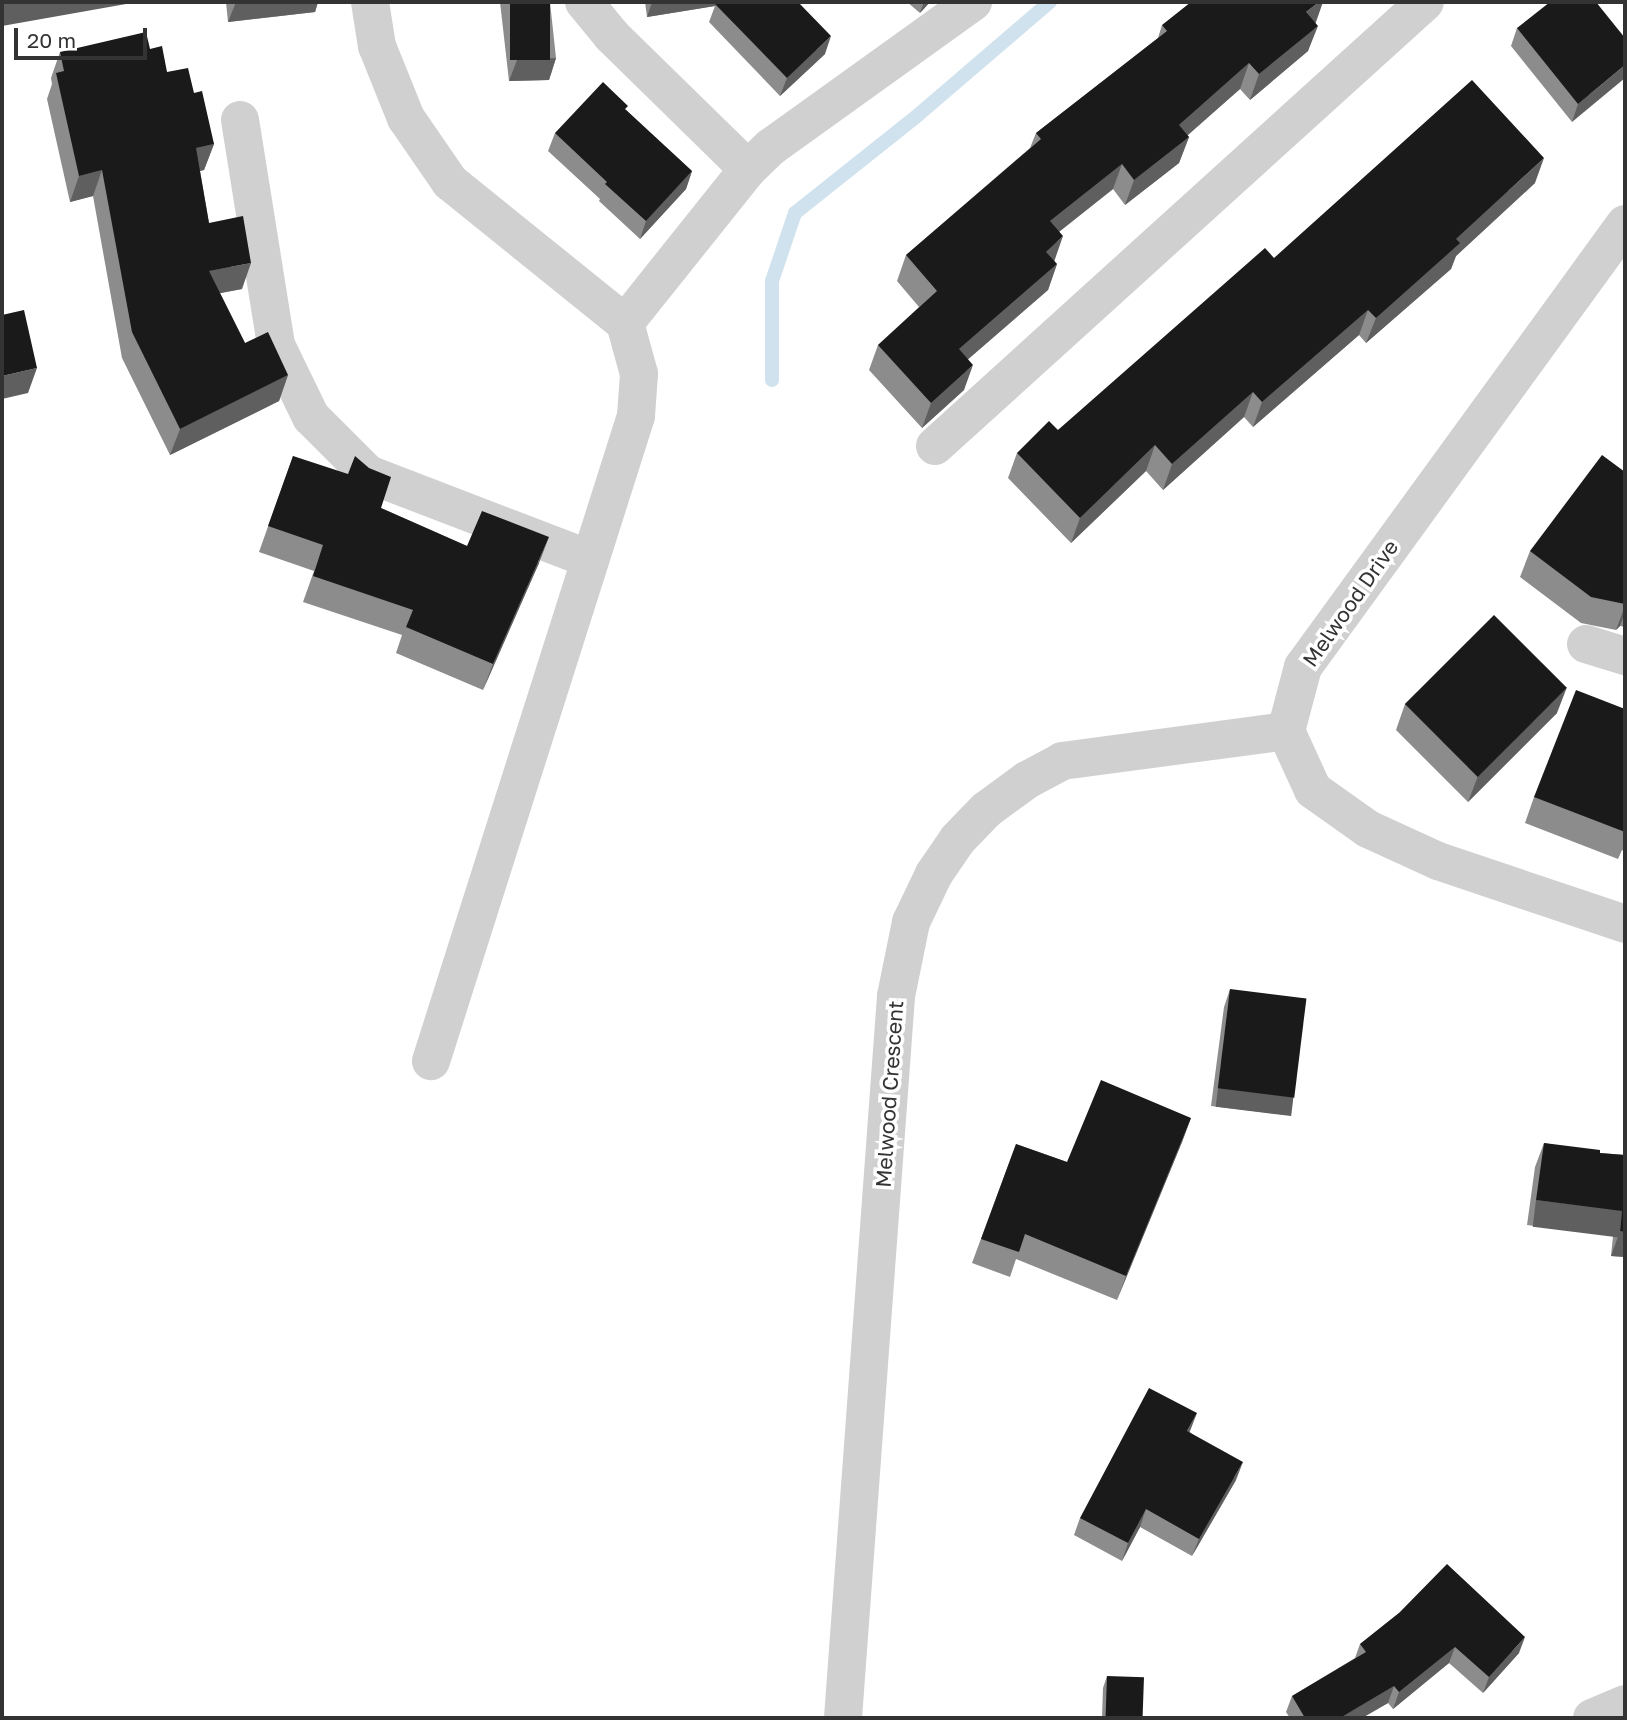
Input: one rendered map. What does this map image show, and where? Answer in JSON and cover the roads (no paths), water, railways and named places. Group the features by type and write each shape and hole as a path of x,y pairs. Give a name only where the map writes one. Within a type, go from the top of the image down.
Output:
{"street":[{"path":"370,2 377,46 406,118 450,182 625,323 639,374 636,416 431,1061"},
{"path":"584,2 612,36 748,169"},
{"path":"625,323 748,169 771,146 973,2"},
{"path":"935,446 1425,2"},
{"path":"240,120 276,345 311,417 368,474 590,559"},
{"name":"Melwood Drive","path":"1286,731 1303,667 1625,223"},
{"path":"1586,644 1625,656"},
{"path":"1286,731 1313,790 1368,829 1438,862 1625,924"},
{"name":"Melwood Crescent","path":"843,1718 896,996 911,922 934,874 958,839 986,810 1027,780 1062,761 1286,731"},
{"path":"1592,1718 1625,1704"}],"waterway":[{"path":"772,380 772,281 795,213 918,115 1050,2"}]}
